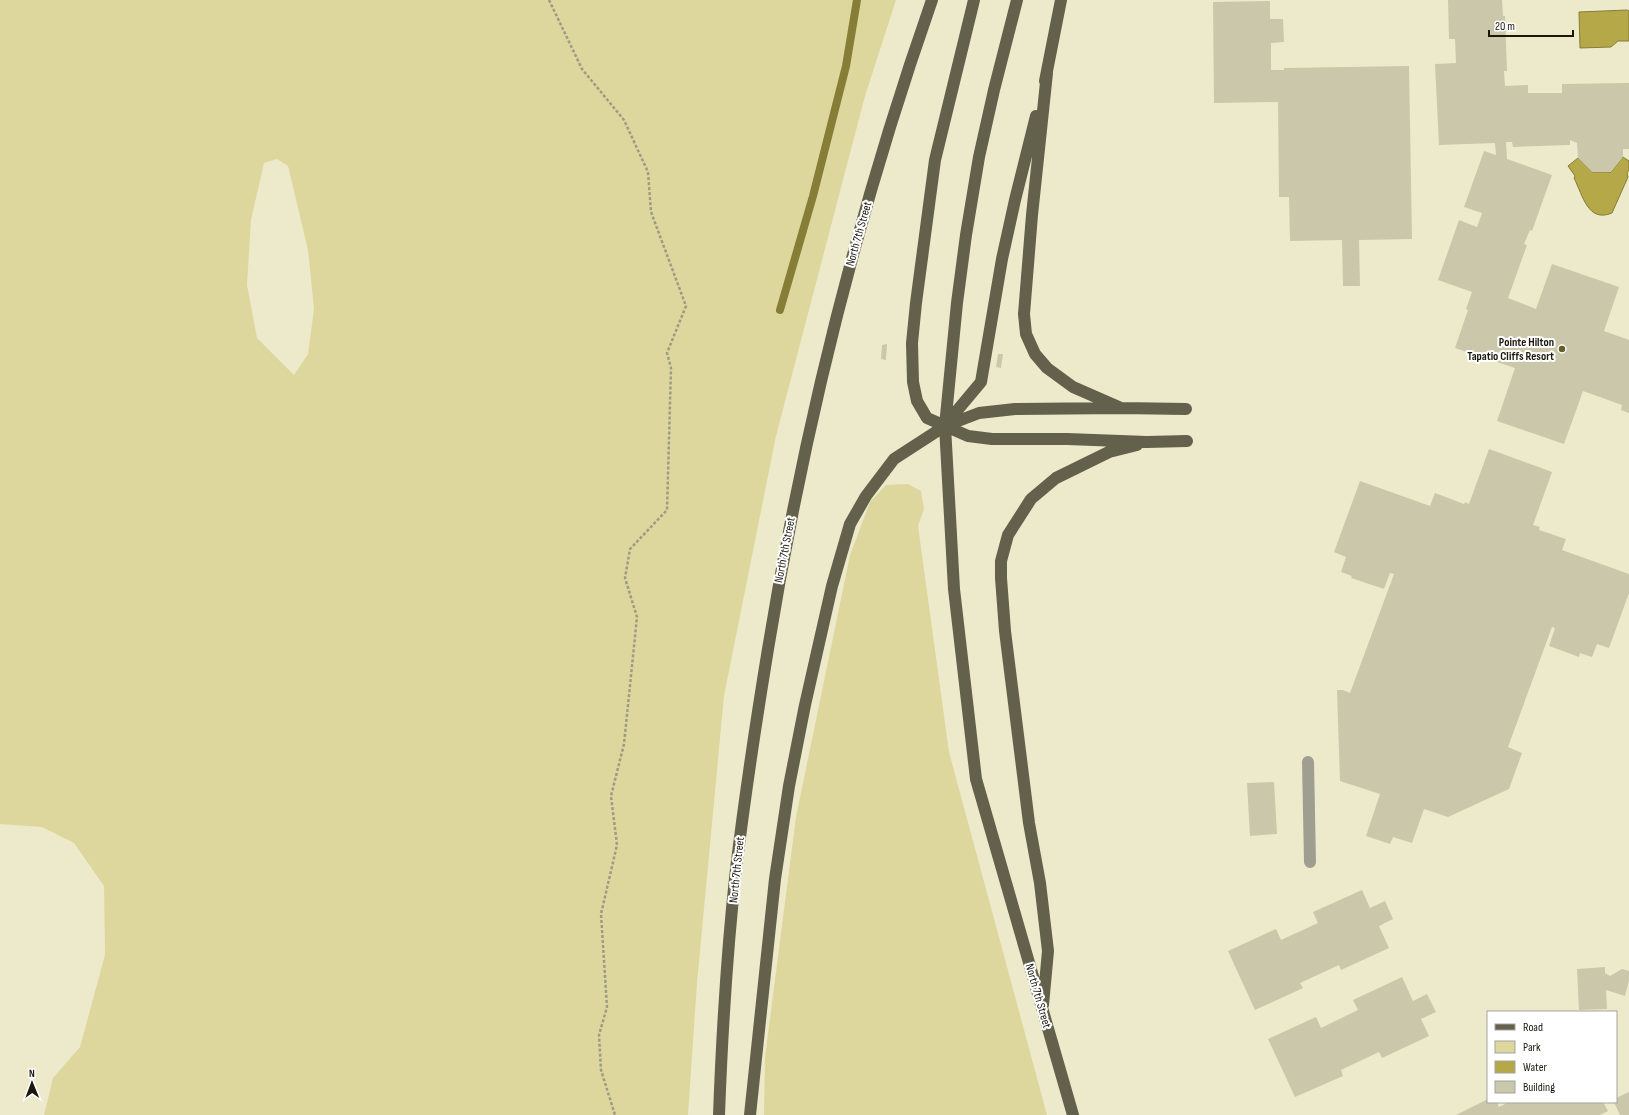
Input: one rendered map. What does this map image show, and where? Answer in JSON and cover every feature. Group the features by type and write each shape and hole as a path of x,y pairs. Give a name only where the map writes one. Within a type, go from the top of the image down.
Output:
{"main road":[{"name":"North 7th Street","path":"719,1115 726,976 736,872 750,756 782,562 804,456 845,282 919,37 932,0"},
{"path":"974,0 935,160 912,343 912,382 917,400 928,418 968,436 992,439 1067,439 1146,442 1187,441"},
{"name":"North 7th Street","path":"1017,0 979,157 966,234 957,303 945,426 954,589 976,779 1042,1013 1073,1115"},
{"path":"945,426 981,382 1010,222 1047,74 1061,0"},
{"path":"1047,74 1032,215 1024,314 1026,334 1035,354 1047,368 1073,387 1121,408"},
{"path":"750,1115 775,879 789,786 805,705 832,586 850,524 866,496 894,459 945,426 979,413 1015,409 1186,409"},
{"path":"1042,1013 1048,951 1040,883 1029,823 1006,639 1001,560 1008,535 1031,499 1056,478 1109,452 1146,442"}],"lane":[{"path":"1308,762 1310,862"}],"path":[{"path":"549,0 582,69 624,120 648,172 651,212 686,306 667,353 671,368 667,510 630,549 626,578 637,618 624,744 611,796 617,845 602,914 607,1007 599,1035 602,1070 615,1115"}],"green space":[{"path":"0,0 896,0 865,96 776,436 724,696 697,983 688,1115 44,1115 53,1078 80,1047 105,955 104,886 74,843 42,827 0,824","holes":["277,159 288,166 308,250 314,309 308,354 294,375 257,338 247,285 251,220 264,163"]},
{"path":"908,484 921,491 924,509 918,526 949,752 1047,1115 764,1115 765,1057 796,817 850,555 870,502 886,485"}],"water":[{"path":"1629,11 1629,41 1618,41 1611,47 1580,48 1579,12"},
{"path":"1623,157 1629,161 1629,170 1627,173 1628,177 1612,213 1604,215 1597,214 1587,206 1574,178 1575,176 1568,166 1578,158 1592,172 1611,172"}],"building":[{"path":"1448,0 1502,0 1503,16 1505,16 1507,71 1504,71 1505,86 1528,85 1528,93 1562,93 1562,84 1629,83 1629,149 1623,149 1623,157 1611,172 1592,172 1578,158 1577,143 1570,140 1570,145 1513,147 1512,142 1506,142 1507,159 1552,175 1532,231 1530,230 1524,244 1527,245 1508,298 1536,309 1552,264 1619,287 1604,331 1629,340 1629,413 1621,410 1622,405 1583,391 1564,444 1497,421 1515,368 1455,348 1468,310 1466,309 1472,292 1438,280 1459,220 1477,227 1482,213 1464,207 1484,151 1496,155 1495,143 1439,145 1435,64 1456,63 1455,39 1449,39"},
{"path":"1270,1 1270,19 1283,19 1284,42 1271,43 1271,70 1284,70 1284,68 1409,66 1412,239 1359,240 1360,286 1343,286 1342,240 1290,241 1289,197 1279,197 1278,102 1214,103 1213,2"},
{"path":"887,344 886,360 881,359 882,345"},
{"path":"998,354 1003,354 1001,368 996,367"},
{"path":"1489,449 1552,472 1533,525 1540,527 1539,530 1566,539 1562,550 1629,574 1629,593 1609,648 1597,644 1592,657 1580,653 1579,657 1549,646 1555,628 1552,627 1508,747 1522,753 1509,789 1448,817 1424,809 1412,843 1393,837 1390,844 1366,836 1380,794 1340,781 1337,690 1343,690 1350,693 1394,574 1390,573 1384,589 1351,578 1352,576 1341,572 1346,557 1334,552 1360,481 1430,506 1435,493 1464,504 1465,502 1469,504"},
{"path":"1274,782 1277,834 1250,836 1247,783"},
{"path":"1362,890 1370,908 1385,901 1393,919 1379,926 1389,948 1341,970 1339,965 1300,983 1303,988 1255,1010 1228,951 1276,929 1281,940 1318,923 1313,912"},
{"path":"1605,967 1605,973 1610,976 1622,969 1629,971 1629,980 1625,996 1606,990 1607,1009 1579,1010 1577,969"},
{"path":"1402,977 1413,1001 1427,994 1436,1012 1421,1019 1429,1036 1382,1058 1379,1052 1341,1070 1343,1076 1295,1097 1268,1039 1316,1017 1321,1028 1358,1010 1353,1000"},
{"path":"1629,1092 1629,1115 1620,1115 1614,1103 1617,1103 1617,1098"},
{"path":"1487,1100 1487,1103 1497,1103 1499,1107 1507,1103 1604,1103 1608,1111 1600,1115 1456,1115"}],"waterway":[{"path":"780,310 813,196 846,66 857,0"}],"place":[{"name":"Pointe Hilton Tapatio Cliffs Resort","path":"1562,349"}]}
